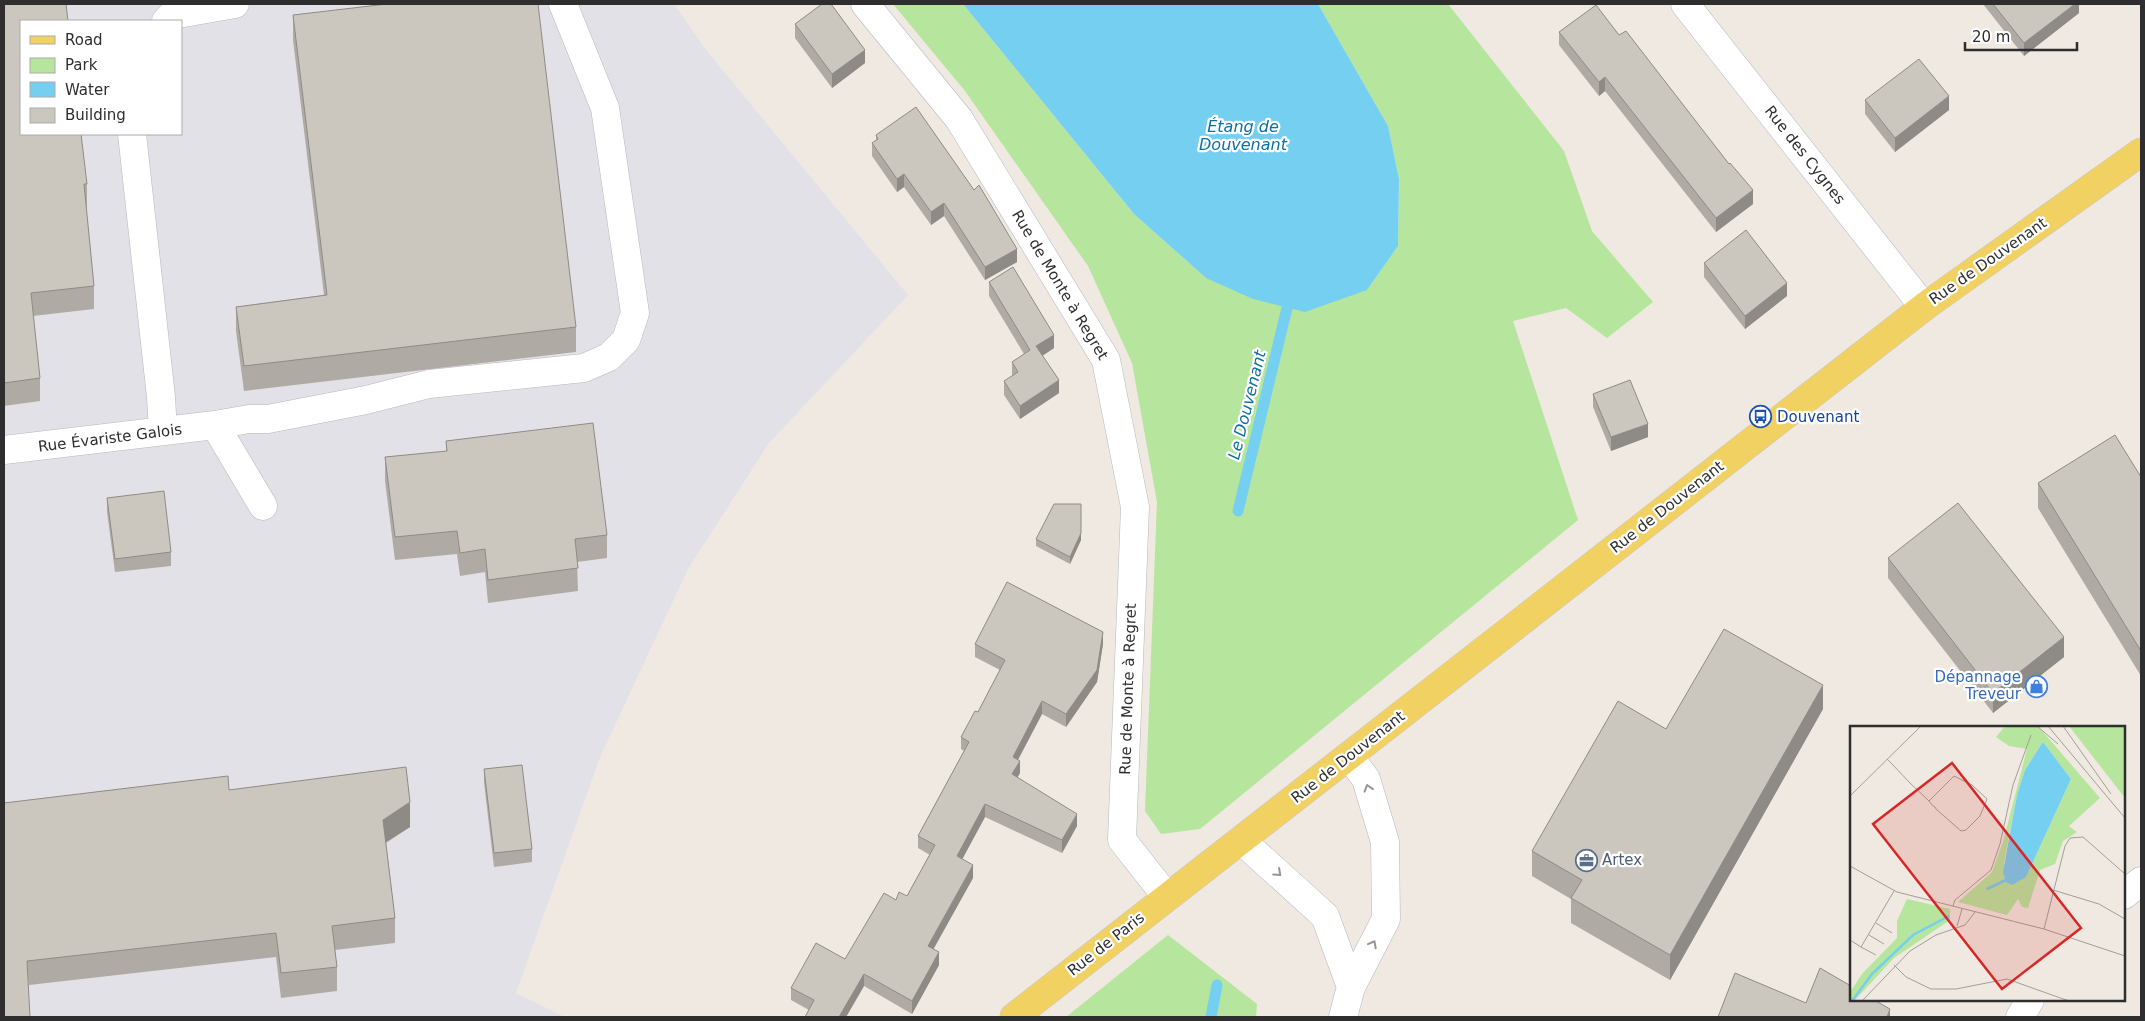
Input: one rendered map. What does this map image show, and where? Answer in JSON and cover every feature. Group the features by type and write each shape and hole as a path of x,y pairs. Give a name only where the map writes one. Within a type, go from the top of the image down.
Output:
{"main road":[{"name":"Rue de Douvenant","path":"1200,872 1924,306 2141,152"},
{"name":"Rue de Paris","path":"1014,1017 1200,872"}],"street":[{"path":"167,20 172,15 236,4"},
{"name":"Rue Évariste Galois","path":"4,450 215,425 249,419 268,419 366,400 429,384 584,368 609,357 626,340 635,313 605,108 563,4"},
{"name":"Rue de Monte à Regret","path":"865,4 959,119 1106,360 1135,507 1122,840 1167,897"},
{"name":"Rue des Cygnes","path":"1685,4 1924,306"},
{"path":"132,135 163,431"},
{"path":"215,425 263,506"},
{"path":"1343,1017 1351,988 1386,919 1385,842 1366,779 1349,756"},
{"path":"1242,840 1325,916 1351,988"},
{"path":"2125,894 2141,881"},
{"path":"2020,1017 2029,1001"}],"shaded area":[{"path":"4,4 674,4 706,50 908,295 769,443 688,569 600,757 516,993 565,1017 4,1017"}],"green space":[{"path":"893,4 963,4 1134,214 1206,278 1367,290 1398,246 1399,179 1388,126 1318,4 1448,4 1564,151 1592,231 1653,302 1607,338 1566,308 1513,321 1578,520 1200,829 1161,834 1145,811 1157,502 1132,363 1088,266 965,91"},
{"path":"1168,935 1257,1004 1256,1017 1066,1017"}],"water":[{"name":"Étang de Douvenant","path":"963,4 1318,4 1388,126 1399,179 1398,246 1367,290 1305,312 1253,299 1206,278 1134,214"}],"building":[{"path":"4,4 66,4 68,20 20,20 20,135 81,135 87,184 84,184 94,286 31,293 40,378 4,383"},
{"path":"387,4 538,4 576,327 244,366 236,307 327,295 293,15"},
{"path":"822,4 831,4 865,50 832,74 795,24"},
{"path":"1993,4 2075,4 2024,43"},
{"path":"1596,5 1619,35 1626,31 1729,164 1753,190 1716,218 1605,77 1599,82 1559,32"},
{"path":"1919,59 1949,96 1895,138 1865,100"},
{"path":"916,107 974,190 979,185 1017,249 985,267 944,203 931,212 904,174 897,179 872,143 878,139 876,135"},
{"path":"1746,230 1787,283 1745,316 1704,263"},
{"path":"1013,267 1054,335 1036,346 1059,380 1020,406 1004,381 1018,372 1012,362 1030,350 989,282"},
{"path":"1630,380 1648,424 1611,437 1593,394"},
{"path":"593,423 607,535 575,539 578,568 488,580 485,549 460,553 457,531 395,537 385,457 447,451 446,441"},
{"path":"2115,435 2141,477 2141,651 2038,483"},
{"path":"164,491 171,552 115,559 107,498"},
{"path":"1958,503 2064,637 1993,693 1888,558"},
{"path":"1054,504 1081,504 1081,533 1070,557 1036,539"},
{"path":"1007,582 1103,632 1097,670 1066,714 1042,701 1013,757 1020,761 1012,774 1077,814 1062,840 985,804 957,856 973,865 928,946 939,952 912,1001 864,974 839,1017 805,1017 814,1000 791,988 816,943 845,959 884,893 896,900 899,892 907,896 935,845 918,836 969,742 961,737 975,711 978,712 1005,660 975,644"},
{"path":"1724,629 1823,685 1670,955 1571,898 1582,880 1532,851 1618,701 1666,729"},
{"path":"522,765 532,849 494,853 484,769"},
{"path":"406,767 410,802 383,820 395,918 332,926 337,967 281,973 276,933 27,961 30,1017 4,1017 4,803 228,776 229,790"},
{"path":"1820,968 1850,985 1850,1001 1876,1001 1890,1009 1887,1017 1718,1017 1735,973 1806,1003"}],"waterway":[{"name":"Le Douvenant","path":"1238,511 1287,308"},
{"name":"Le Douvenant","path":"1211,1017 1217,985"}],"place":[{"name":"Douvenant","path":"1761,417"},
{"name":"Dépannage Treveur","path":"2037,686"},
{"name":"Artex","path":"1586,860"}]}
